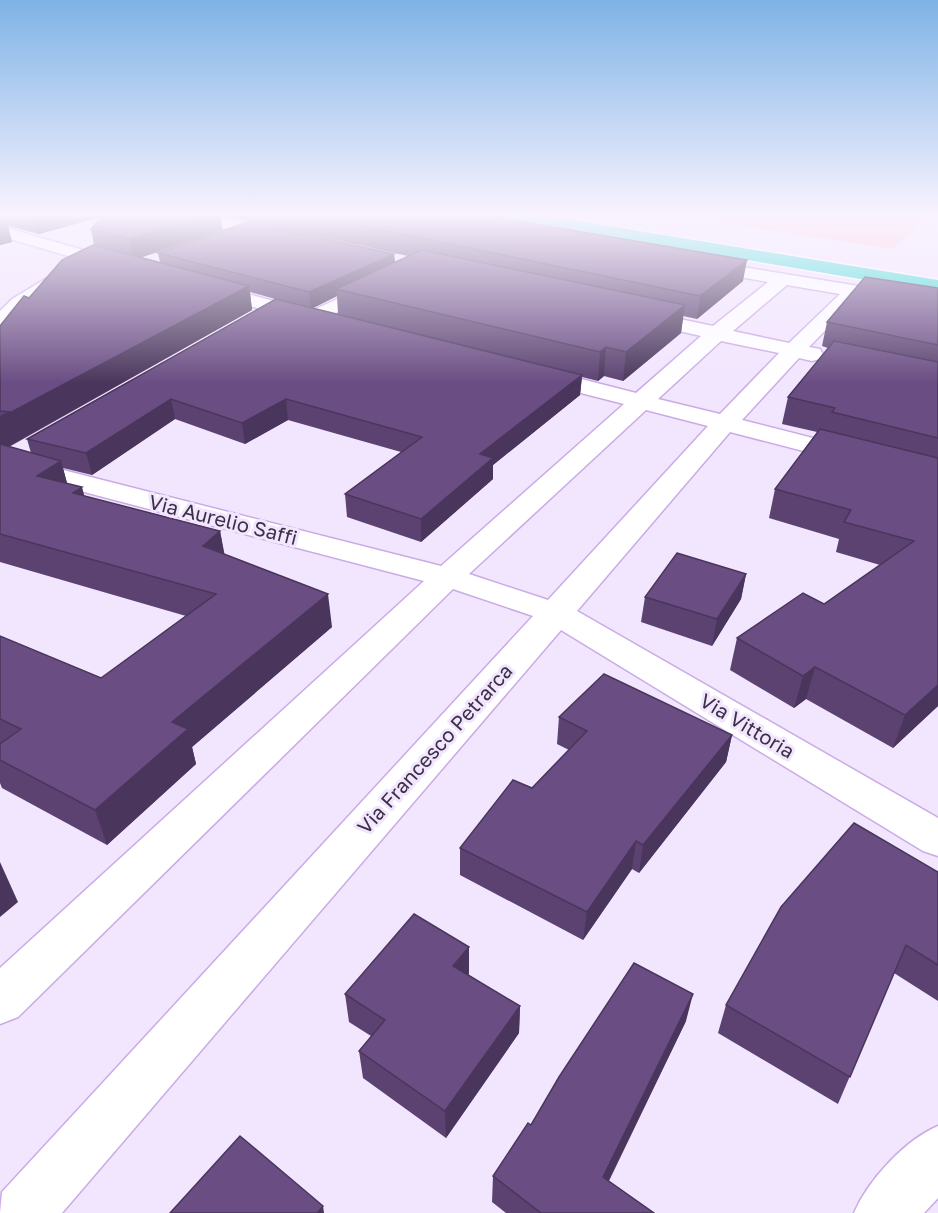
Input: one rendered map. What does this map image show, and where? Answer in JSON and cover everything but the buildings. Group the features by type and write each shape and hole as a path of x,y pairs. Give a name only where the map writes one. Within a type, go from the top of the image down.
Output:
{"highway":[{"path":"827,270 938,286"}],"street":[{"path":"0,322 9,300 69,270"},
{"path":"729,270 938,305"},
{"path":"314,317 398,277"},
{"path":"0,1001 447,577 639,402 717,333 783,279"},
{"path":"187,284 348,326"},
{"name":"Via Francesco Petrarca","path":"23,1213 724,424 854,291"},
{"path":"244,324 276,307"},
{"path":"622,313 831,358"},
{"path":"516,370 938,478"},
{"path":"2,463 34,446"},
{"name":"Via Aurelio Saffi","path":"2,463 447,577 556,613"},
{"name":"Via Vittoria","path":"556,613 938,839"},
{"path":"884,1213 938,1155"}]}
